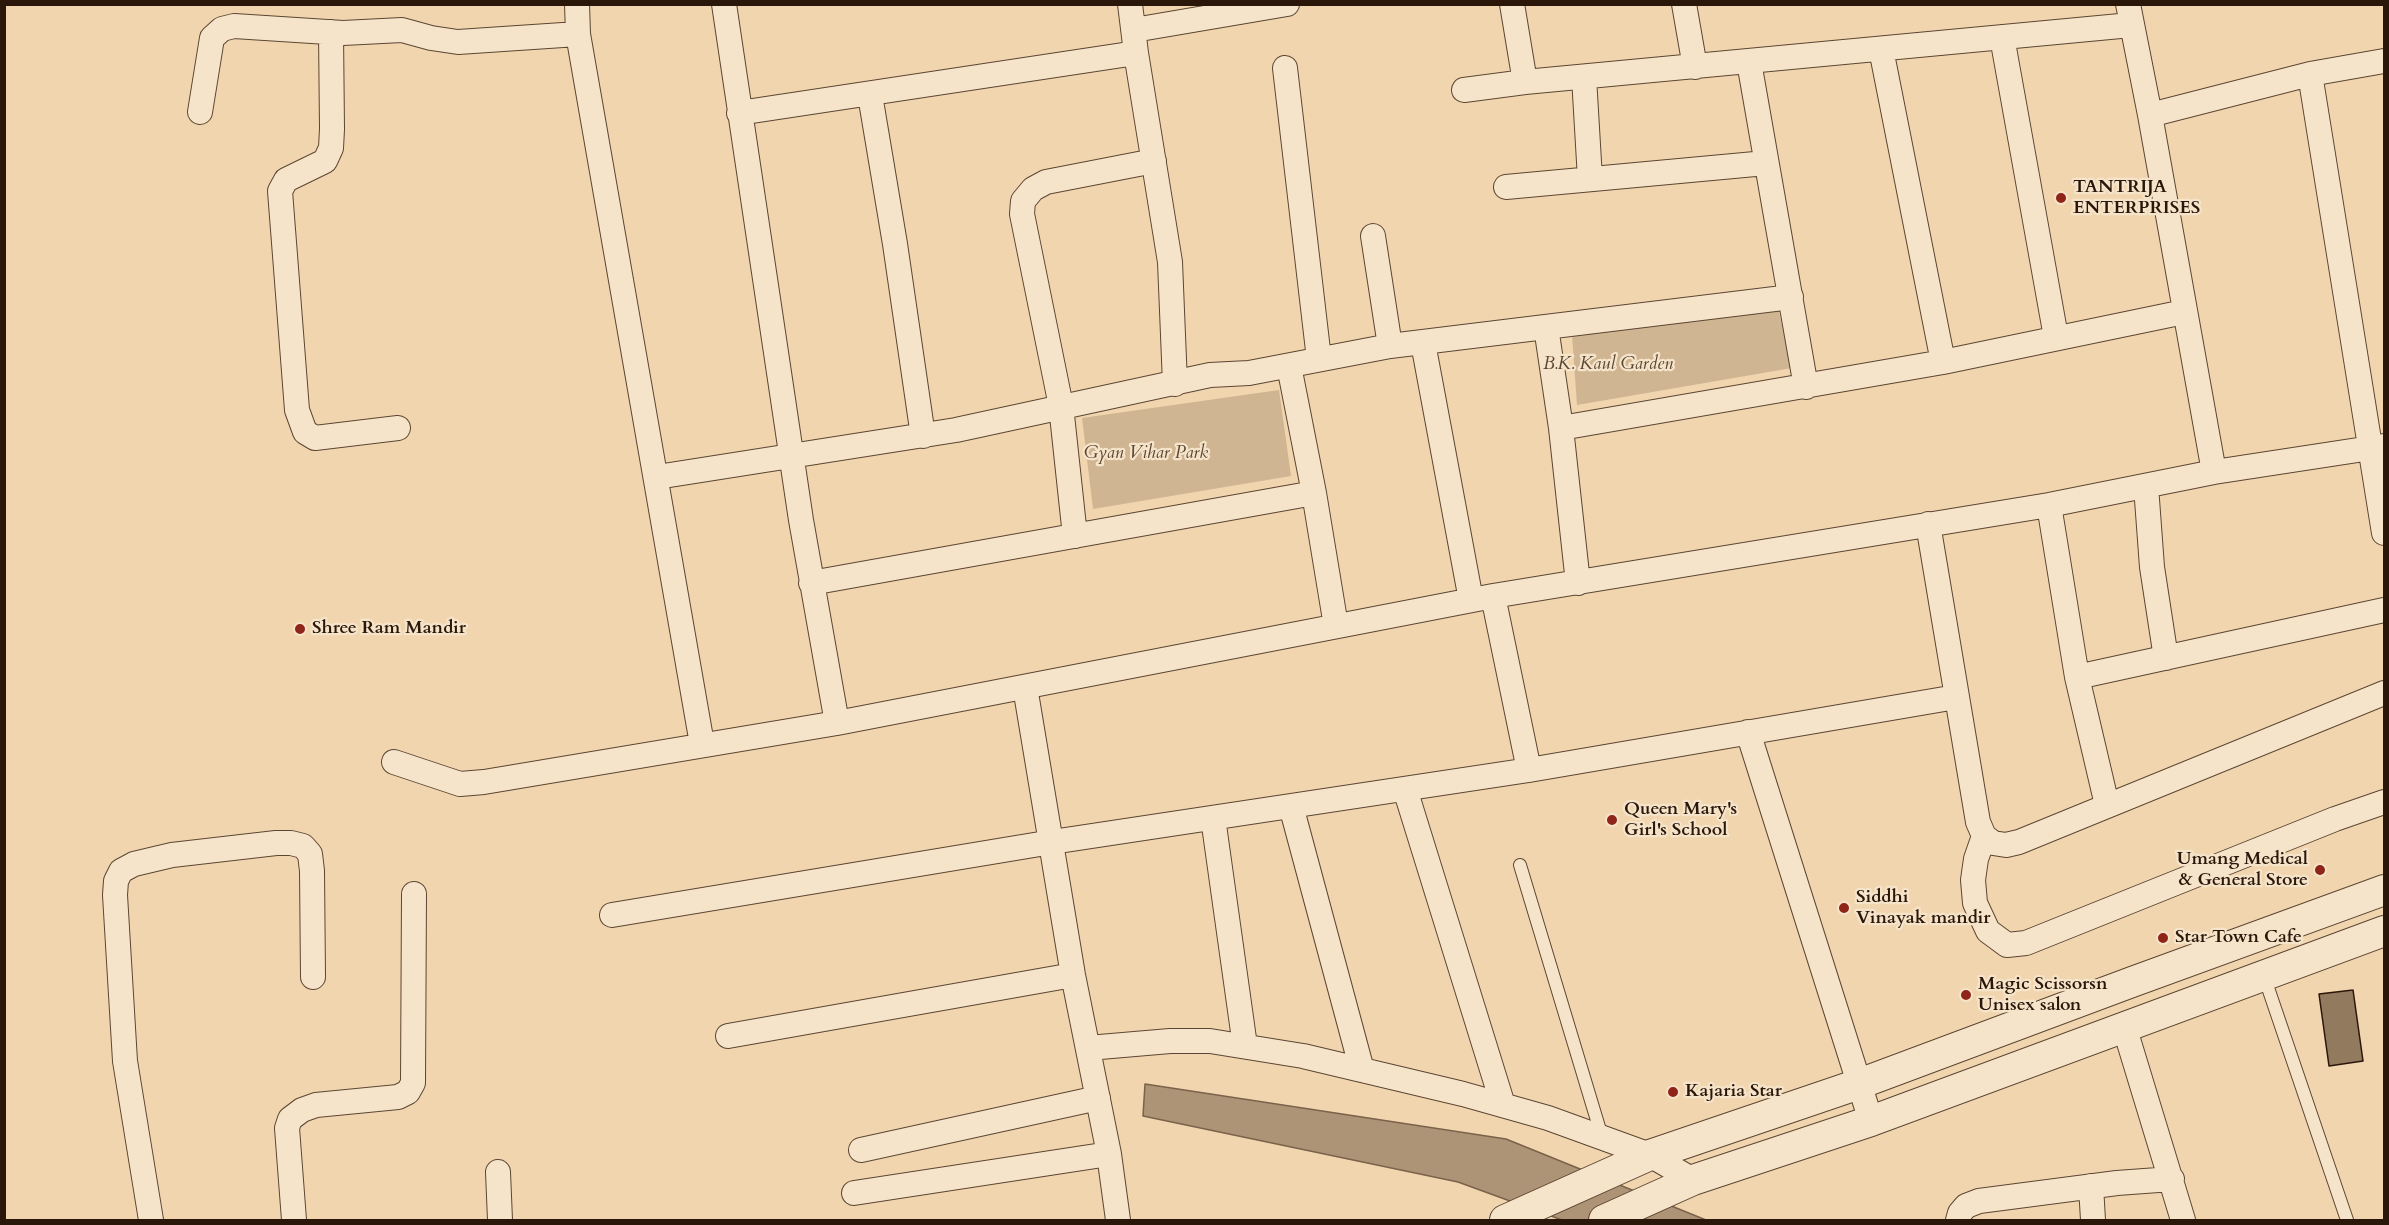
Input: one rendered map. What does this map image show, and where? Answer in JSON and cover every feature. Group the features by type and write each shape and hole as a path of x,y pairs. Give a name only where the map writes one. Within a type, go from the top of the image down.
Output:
{"street":[{"path":"576,4 578,34 702,744"},
{"path":"724,4 791,456 837,723"},
{"path":"1130,4 1170,262 1174,384"},
{"path":"739,113 870,94 1135,41 1287,4"},
{"path":"1512,4 1525,82"},
{"path":"1684,4 1695,67"},
{"path":"1464,90 1525,82 2002,37 2129,15 2150,115 2214,472"},
{"path":"200,112 212,38 222,29 234,26 331,32 402,30 458,42 578,34"},
{"path":"331,32 332,129 330,148 325,161 286,180 280,191 297,410 306,432 315,438 398,428"},
{"path":"2002,37 2056,337"},
{"path":"1881,49 1943,362"},
{"path":"1749,62 1806,387"},
{"path":"2150,115 2310,74 2385,62"},
{"path":"1285,68 1319,358"},
{"path":"2310,74 2377,448 2385,532"},
{"path":"1584,77 1590,179"},
{"path":"870,94 923,436"},
{"path":"1075,536 1061,406 1022,214 1023,201 1033,189 1046,182 1154,162"},
{"path":"1506,187 1766,163"},
{"path":"1373,236 1390,346"},
{"path":"657,477 923,436 1210,375 1249,373 1390,346 1791,297"},
{"path":"1561,428 1943,362 2184,312"},
{"path":"1546,327 1561,428 1578,583"},
{"path":"1423,343 1482,598 1529,770"},
{"path":"1289,366 1314,493 1336,626"},
{"path":"394,762 460,784 484,782 837,723 1482,598 2049,505 2214,472 2377,448"},
{"path":"2146,486 2152,567 2166,658"},
{"path":"812,583 1314,493"},
{"path":"2049,505 2078,677 2107,805"},
{"path":"1928,524 1978,822 1984,836 1993,843 2006,845 2019,842 2385,693"},
{"path":"2078,677 2385,610"},
{"path":"1025,687 1073,975 1099,1102 1118,1221"},
{"path":"612,915 1052,842 1529,770 1956,697"},
{"path":"1748,732 1871,1121"},
{"path":"1405,789 1503,1105"},
{"path":"1984,836 1976,860 1973,880 1976,903 1988,931 2007,945 2026,943 2335,819 2385,802"},
{"path":"1291,806 1362,1070"},
{"path":"1213,818 1245,1046"},
{"path":"151,1221 125,1061 115,895 116,881 122,871 134,864 172,855 276,843 303,846 310,854 312,871 313,978"},
{"path":"1510,1219 1639,1161 1859,1084 2385,890"},
{"path":"294,1221 287,1128 290,1119 302,1110 316,1105 398,1097 408,1092 413,1083 414,894"},
{"path":"1604,1221 1684,1184 1871,1121 2124,1026 2385,932"},
{"path":"728,1036 1073,975"},
{"path":"2124,1026 2183,1221"},
{"path":"1088,1048 1170,1041 1210,1041 1303,1056 1548,1118 1602,1138 1639,1161 1684,1184"},
{"path":"861,1150 1099,1102"},
{"path":"854,1193 1107,1147"},
{"path":"498,1172 500,1221"},
{"path":"1958,1221 1966,1206 1979,1201 2091,1186 2172,1179"},
{"path":"2091,1186 2093,1221"}],"lane":[{"path":"1520,865 1602,1138"},
{"path":"2264,975 2347,1221"}],"green space":[{"name":"B.K. Kaul Garden","path":"1778,308 1792,368 1577,405 1572,335"},
{"name":"Gyan Vihar Park","path":"1279,390 1291,476 1093,509 1082,418"}],"shaded area":[{"path":"1145,1084 1506,1139 1706,1220 1562,1220 1458,1182 1143,1116"}],"building":[{"path":"2353,990 2363,1061 2329,1066 2319,994"}],"place":[{"name":"TANTRIJA ENTERPRISES","path":"2061,198"},
{"name":"Shree Ram Mandir","path":"300,629"},
{"name":"Queen Mary's Girl's School","path":"1612,820"},
{"name":"Umang Medical & General Store","path":"2320,870"},
{"name":"Siddhi Vinayak mandir","path":"1844,908"},
{"name":"Star Town Cafe","path":"2163,938"},
{"name":"Magic Scissorsn Unisex salon","path":"1966,995"},
{"name":"Kajaria Star","path":"1673,1092"}]}
